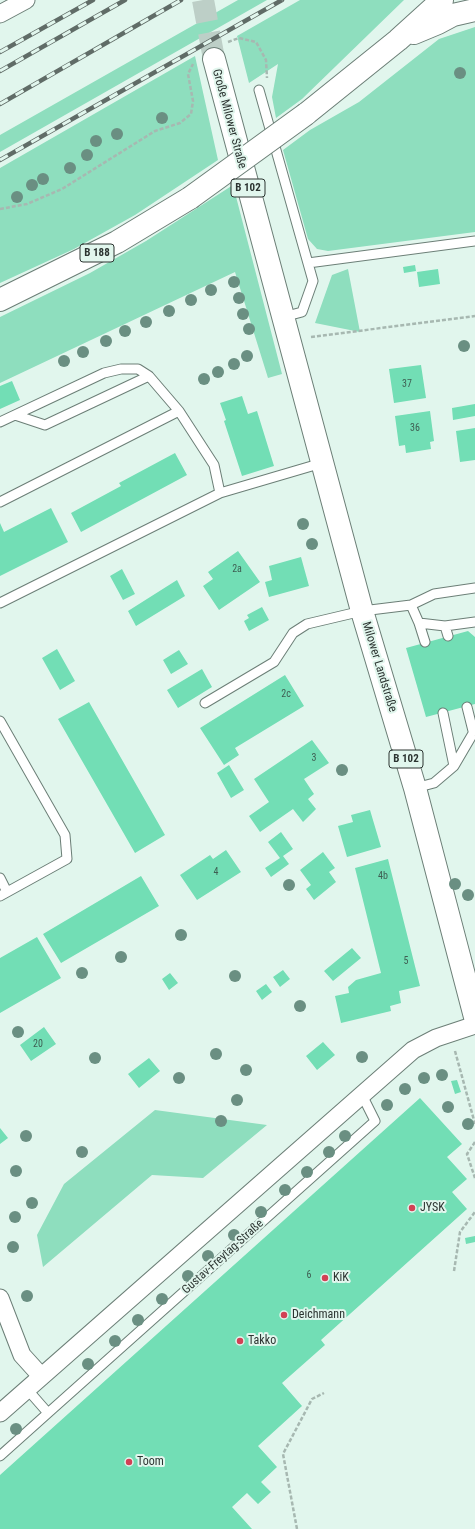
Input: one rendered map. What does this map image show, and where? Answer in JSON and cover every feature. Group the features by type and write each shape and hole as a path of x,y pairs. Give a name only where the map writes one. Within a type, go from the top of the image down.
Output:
{"main road":[{"name":"B 188","path":"0,300 117,242 190,198 306,114 398,40 442,0"},
{"path":"398,40 453,15 475,10"},
{"name":"Große Milower Straße","path":"210,56 282,317"},
{"name":"Milower Landstraße","path":"282,317 362,611 415,788 475,1017"}],"street":[{"path":"0,14 26,0"},
{"path":"0,1413 413,1050 436,1038 475,1025"},
{"path":"0,1298 4,1324 22,1355 41,1376"}],"lane":[{"path":"259,90 313,281 302,312 282,317"},
{"path":"308,263 475,241"},
{"path":"0,422 104,373 121,369 138,369 149,376 179,411 214,465 220,493"},
{"path":"15,415 45,425 149,376"},
{"path":"0,502 179,411"},
{"path":"0,603 220,493 322,463"},
{"path":"205,703 274,662 293,633 307,624 362,611 412,605 434,594 475,588"},
{"path":"412,605 425,642"},
{"path":"419,623 445,626 475,622"},
{"path":"445,626 448,636"},
{"path":"415,788 434,783 454,766 474,730 467,707"},
{"path":"443,713 454,766"},
{"path":"0,721 65,835 67,859 4,894 0,878"},
{"name":"Gustav-Freytag-Straße","path":"0,1456 375,1121 362,1095"},
{"path":"27,1389 48,1413"}],"path":[{"path":"0,209 27,204 62,189 155,130 180,123 191,114 193,101 188,74 191,67 239,38 256,42 266,60 268,76 259,90"},
{"path":"309,338 475,316"},
{"path":"450,1033 475,1124"},
{"path":"475,1142 466,1154 475,1178"},
{"path":"454,1272 460,1232 475,1212"},
{"path":"297,1529 283,1454 312,1399 324,1393"}],"green space":[{"path":"238,0 267,0 0,152 0,135"},
{"path":"300,0 404,0 302,99 276,118 272,97 278,64 249,83 237,36"},
{"path":"475,27 475,232 328,251 317,249 308,239 283,150 310,130 359,102 439,39"},
{"path":"195,56 218,160 135,215 74,249 0,283 0,168"},
{"path":"233,185 282,374 268,378 235,272 0,383 0,317 90,273 146,241"},
{"path":"348,269 360,332 315,323 332,275"},
{"path":"155,1110 267,1125 203,1178 152,1175 43,1267 37,1235 64,1184"}],"building":[{"path":"415,265 416,271 404,273 403,267"},
{"path":"438,269 440,284 419,287 417,272"},
{"path":"421,365 426,398 394,403 389,369"},
{"path":"12,381 20,400 0,409 0,386"},
{"path":"242,396 248,414 257,411 274,466 242,476 224,421 226,420 220,403"},
{"path":"475,404 475,416 453,420 452,408"},
{"path":"430,411 434,441 430,442 431,449 406,453 405,445 399,446 395,416"},
{"path":"475,428 475,460 460,462 456,431"},
{"path":"175,453 187,475 81,532 71,513 121,486 119,483"},
{"path":"51,508 68,542 0,576 0,523 4,532"},
{"path":"238,551 260,582 219,610 203,586 213,579 208,572"},
{"path":"301,557 309,586 269,597 265,582 272,580 269,566"},
{"path":"122,569 135,594 123,600 110,576"},
{"path":"177,580 185,596 136,626 128,611"},
{"path":"262,607 269,620 249,631 244,621 249,618 247,615"},
{"path":"468,631 475,637 475,704 426,717 406,648"},
{"path":"57,649 75,681 60,690 42,658"},
{"path":"179,650 188,664 171,674 163,660"},
{"path":"202,669 212,687 178,708 167,690"},
{"path":"285,675 304,706 235,748 239,755 224,765 200,728"},
{"path":"89,702 165,835 135,853 58,719"},
{"path":"312,740 329,763 304,779 314,794 308,799 316,809 303,822 293,809 260,832 249,816 269,802 254,779"},
{"path":"229,765 244,790 231,798 217,773"},
{"path":"370,810 381,847 347,857 338,826 353,822 351,815"},
{"path":"281,832 293,849 283,856 289,864 271,877 265,868 280,858 268,842"},
{"path":"226,850 241,872 197,900 180,875 210,855 213,859"},
{"path":"323,852 335,868 329,872 336,882 314,900 306,889 311,885 300,870"},
{"path":"388,859 420,986 399,991 401,1003 390,1006 391,1011 341,1023 335,996 349,993 348,987 356,980 381,973 355,868"},
{"path":"141,876 159,906 61,963 43,934"},
{"path":"37,937 61,978 0,1013 0,958"},
{"path":"352,948 361,958 333,981 324,971"},
{"path":"283,970 290,979 280,987 273,977"},
{"path":"170,973 178,983 169,990 162,979"},
{"path":"266,984 272,992 262,1000 256,991"},
{"path":"44,1027 56,1044 31,1061 20,1045"},
{"path":"323,1042 335,1055 317,1070 306,1056"},
{"path":"149,1058 160,1071 139,1088 128,1074"},
{"path":"457,1080 461,1092 455,1094 451,1081"},
{"path":"420,1098 462,1144 447,1157 467,1179 452,1192 467,1209 321,1340 325,1345 282,1383 302,1406 258,1446 277,1467 261,1482 271,1492 258,1504 247,1493 232,1507 252,1529 0,1529 0,1475"},
{"path":"0,1128 8,1138 0,1144"},
{"path":"475,1236 475,1242 466,1244 465,1238"}],"tunnel":[{"path":"203,0 214,59"}],"railway":[{"path":"0,52 93,0"},
{"path":"0,71 125,0"},
{"path":"0,104 181,0"},
{"path":"0,160 282,0"}],"place":[{"name":"JYSK","path":"412,1208"},
{"name":"KiK","path":"325,1278"},
{"name":"Deichmann","path":"284,1315"},
{"name":"Takko","path":"240,1341"},
{"name":"Toom","path":"129,1462"}]}
